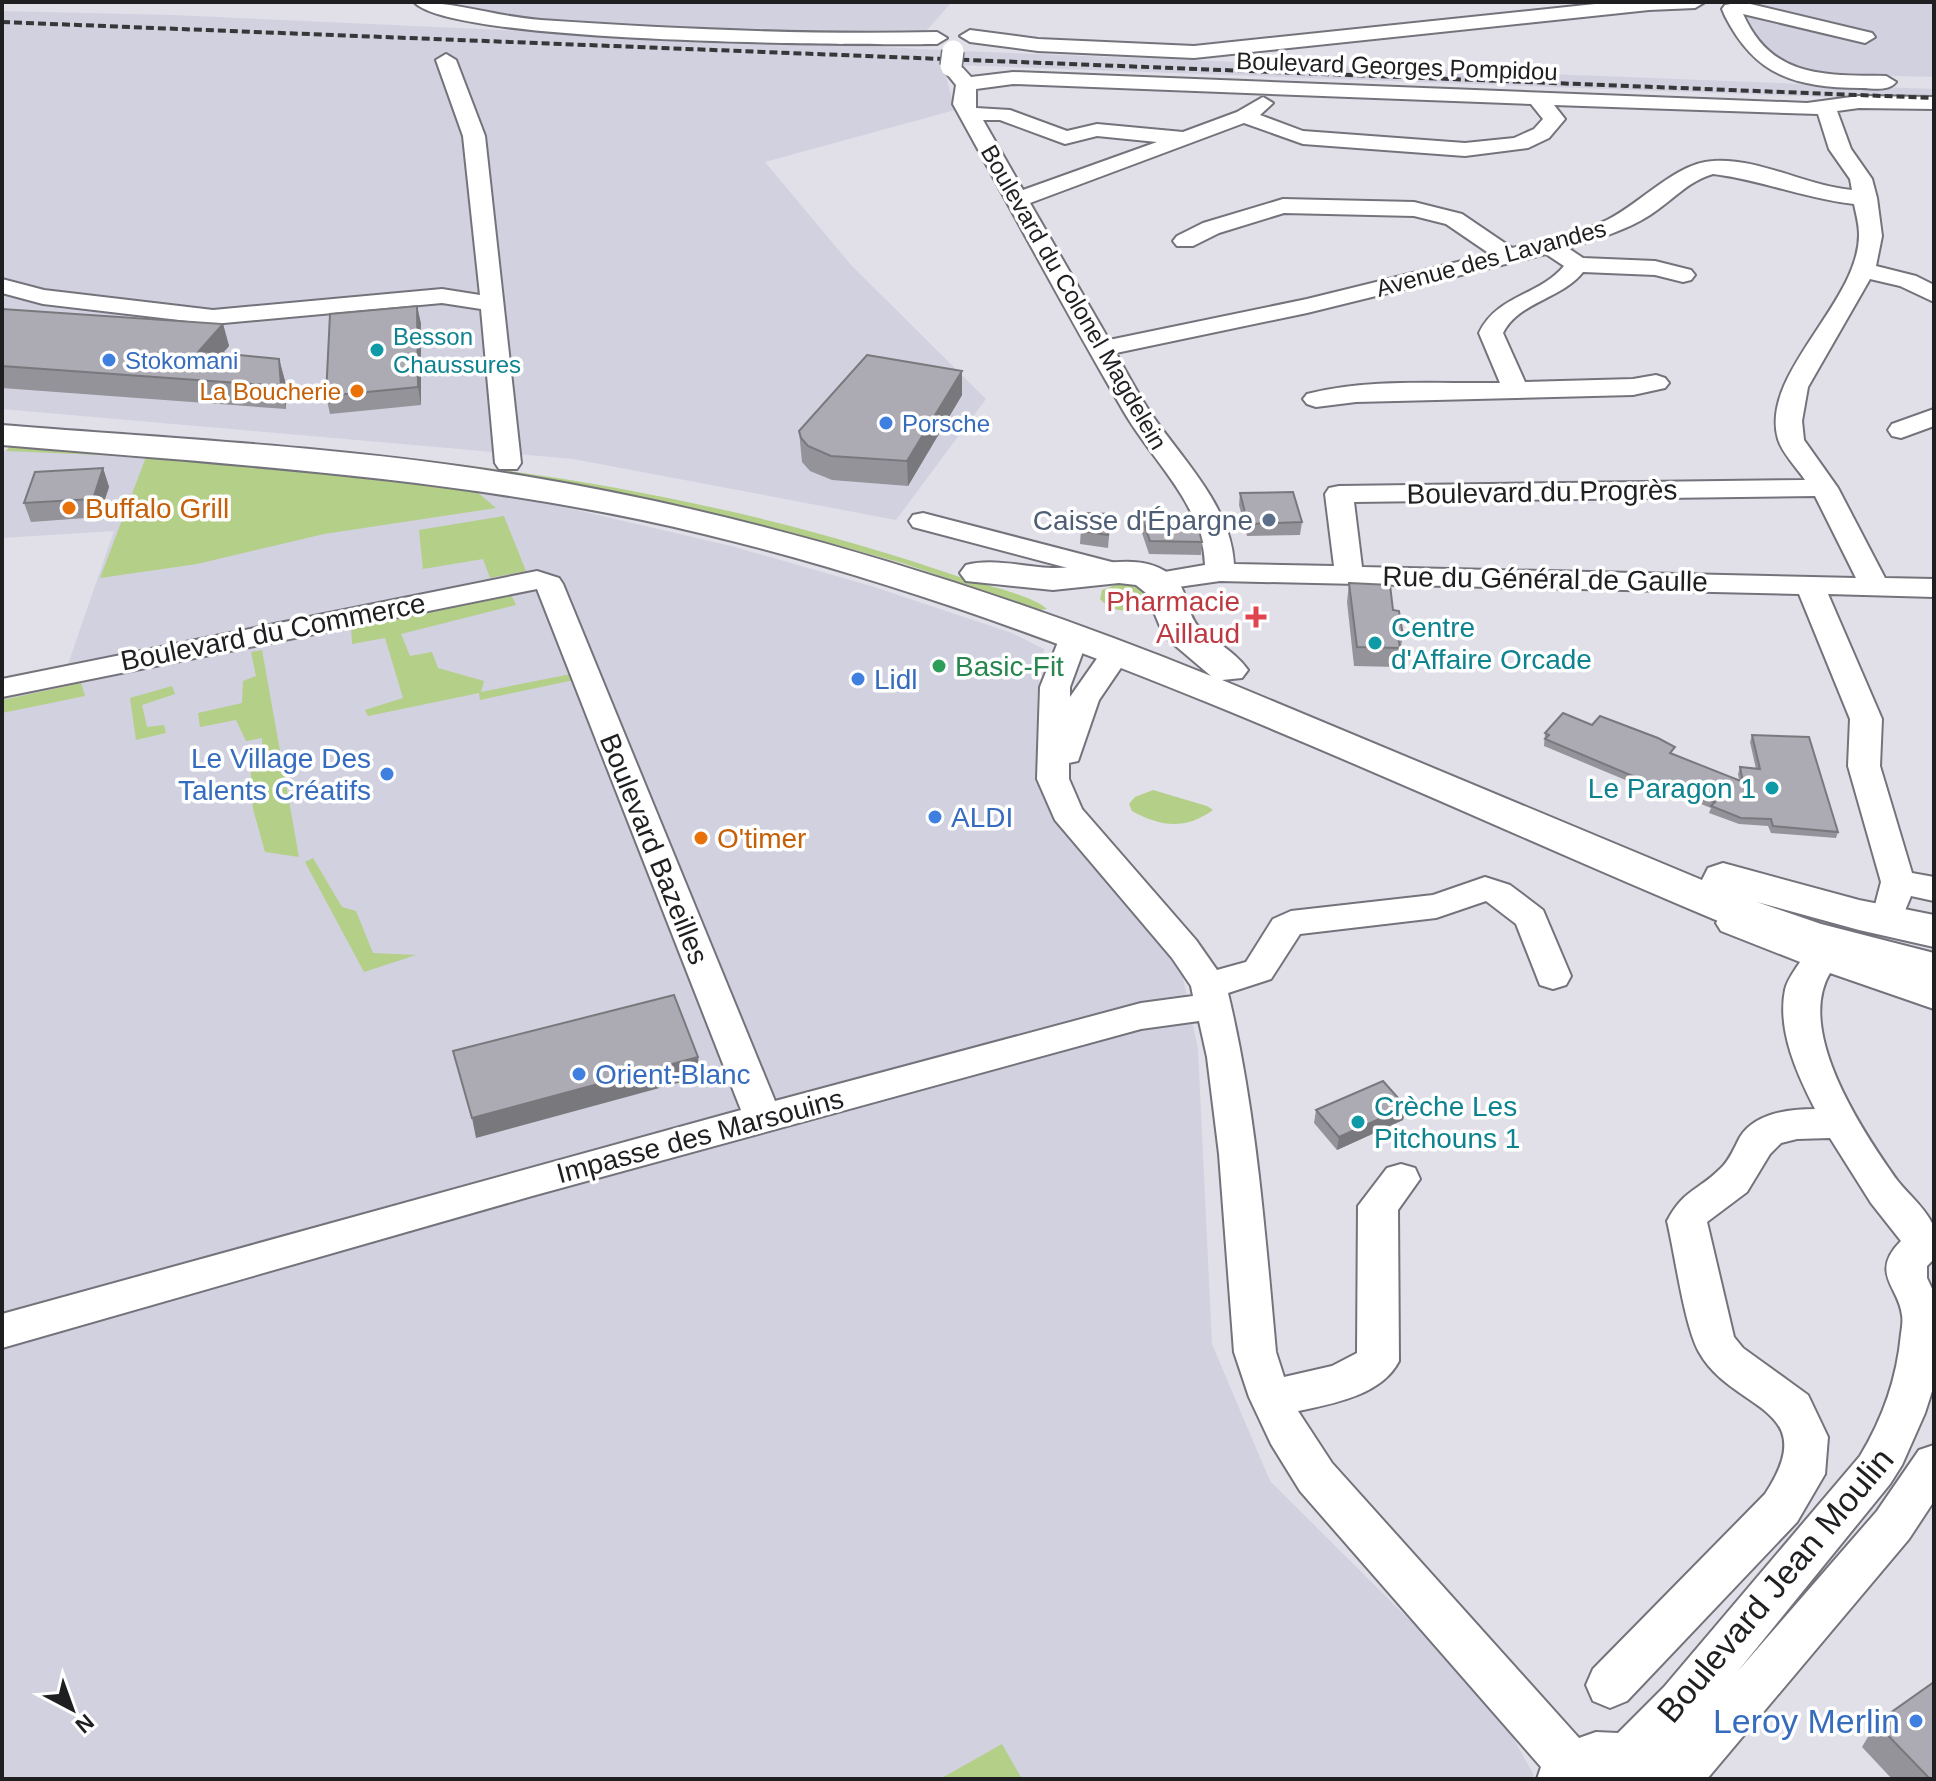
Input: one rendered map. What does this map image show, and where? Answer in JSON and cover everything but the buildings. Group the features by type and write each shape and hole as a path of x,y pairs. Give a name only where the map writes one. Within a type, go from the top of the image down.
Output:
{"main road":[{"path":"2,419 381,448 508,463 654,488 787,517 979,573 1079,625"},
{"path":"2,435 482,480 753,536 1079,625 1125,642 1649,876 1812,937 1934,969"},
{"path":"979,573 1053,579 1110,574 1146,575 1162,588 1178,628 1228,670"},
{"path":"1079,625 1089,593 1110,574"},
{"path":"1125,642 1162,588"},
{"path":"1125,642 1228,670 1674,861 1798,899 1934,931"},
{"path":"1649,876 1803,921 1934,951"}],"street":[{"path":"424,2 446,11 503,24 705,33 955,53 1053,46 1194,52 1649,4 1696,2 1739,6 1865,37"},
{"path":"1739,6 1754,49 1786,75 1814,79 1934,83"},
{"name":"Boulevard Georges Pompidou","path":"955,53 1013,78 1826,108 1859,102 1934,103"},
{"name":"Boulevard du Colonel Magdelein","path":"955,53 963,104 1144,425 1203,507 1219,548 1220,572"},
{"path":"446,60 474,136 508,463"},
{"path":"1017,198 1035,195 1244,116 1282,88"},
{"path":"1244,116 1293,136 1432,150 1475,149 1530,139 1550,127 1555,119 1536,98"},
{"path":"1826,108 1840,149 1861,179 1871,236 1863,270 1795,387 1789,421 1791,440 1824,488 1875,587"},
{"path":"969,114 1012,116 1065,138 1097,130 1183,139"},
{"name":"Avenue des Lavandes","path":"1102,349 1307,306 1550,246 1611,227 1643,210 1691,173 1713,167 1753,172 1821,194 1866,198"},
{"path":"1185,241 1211,228 1283,206 1414,209 1454,219 1508,256"},
{"path":"1550,246 1577,265 1655,268 1683,275"},
{"path":"1514,389 1511,374 1491,333 1494,323 1504,312 1562,283 1577,265"},
{"path":"1863,270 1908,281 1934,295"},
{"path":"2,286 43,297 213,317 442,296 492,304"},
{"path":"1316,399 1356,394 1633,387 1656,383"},
{"path":"1901,430 1934,417"},
{"name":"Boulevard du Progrès","path":"1349,574 1339,494 1824,488"},
{"path":"923,521 1110,574"},
{"name":"Rue du Général de Gaulle","path":"1162,588 1220,572 1934,588"},
{"name":"Boulevard du Commerce","path":"2,688 522,582 544,581"},
{"name":"Boulevard Bazeilles","path":"544,581 554,593 573,651 763,1119"},
{"path":"1810,585 1866,719 1864,766 1892,879 1934,889"},
{"path":"1079,625 1060,673 1054,699 1053,779 1061,800 1104,861 1184,949 1212,995"},
{"path":"1125,642 1083,697 1073,722 1067,760 1069,783 1075,800 1091,826 1196,944 1212,972 1212,995 1238,1154 1255,1352 1270,1397 1286,1431 1316,1477 1566,1772 1588,1757 1605,1753 1644,1768"},
{"path":"1649,876 1714,914 1765,937 1934,996"},
{"name":"Impasse des Marsouins","path":"2,1331 1212,995 1263,967 1278,932 1291,923 1436,906 1485,889 1498,893 1531,918 1553,976"},
{"path":"1815,968 1803,987 1809,1052 1823,1093 1839,1124 1930,1243 1914,1253 1907,1265 1906,1280 1912,1296 1929,1315"},
{"path":"1610,1685 1781,1508 1803,1474 1806,1437 1793,1408 1728,1360 1715,1343 1687,1221 1695,1206 1733,1181 1759,1139 1771,1131 1793,1125 1839,1124"},
{"path":"1270,1397 1307,1391 1361,1375 1378,1361 1378,1206 1401,1179"},
{"name":"Boulevard Jean Moulin","path":"1644,1768 1681,1703 1875,1470 1896,1438 1912,1394 1929,1315"},
{"name":"Boulevard Jean Moulin","path":"1675,1779 1893,1525 1934,1464"}],"shaded area":[{"path":"438,2 952,2 926,31 901,32 599,25 498,18 451,8"},
{"path":"1759,2 1934,2 1934,77 1811,74 1774,57 1762,45 1745,19"},
{"path":"2,11 173,15 945,50 943,65 955,110 765,162 852,266 986,399 896,520 573,459 2,409"},
{"path":"960,51 1934,89 1934,101 957,65"},
{"path":"13,443 469,485 731,546 871,586 1012,633 1044,649 1037,696 1040,775 1177,960 1183,978 1198,1049 1212,1344 1270,1481 1494,1704 1534,1775 1532,1779 2,1779 2,696 530,588 525,572 68,664 114,531 2,538 2,454"}],"green space":[{"path":"13,443 469,485 496,508 324,534 197,564 100,578 146,457 6,451"},
{"path":"347,453 425,460 581,482 736,513 888,554 1019,595 1047,609 1040,610 902,563 792,533 592,493"},
{"path":"504,516 526,571 490,578 483,559 423,569 419,530"},
{"path":"1121,583 1142,589 1147,598 1145,603 1134,609 1122,610 1110,607 1100,599 1102,590"},
{"path":"510,592 516,605 401,634 410,656 432,652 438,668 484,681 481,692 571,674 574,680 480,700 479,693 368,716 365,710 403,698 385,638 352,644 351,626"},
{"path":"262,650 299,857 265,852 253,809 250,756 262,753 262,738 246,741 236,720 200,727 198,713 242,703 243,681 256,676 251,652"},
{"path":"81,683 85,696 2,713 2,700"},
{"path":"172,686 175,694 142,705 147,727 164,725 166,733 136,740 130,698"},
{"path":"1153,790 1213,810 1193,821 1173,824 1132,811 1129,804 1135,797"},
{"path":"313,858 342,907 356,911 373,953 416,955 364,972 305,862"},
{"path":"1002,1744 1022,1779 940,1779"}],"railway":[{"path":"2,22 1934,98"}],"place":[{"name":"Besson Chaussures","path":"377,350"},
{"name":"Stokomani","path":"109,360"},
{"name":"La Boucherie","path":"357,391"},
{"name":"Porsche","path":"886,423"},
{"name":"Buffalo Grill","path":"69,508"},
{"name":"Caisse d'Épargne","path":"1269,520"},
{"name":"Pharmacie Aillaud","path":"1256,617"},
{"name":"Centre d'Affaire Orcade","path":"1375,643"},
{"name":"Basic-Fit","path":"939,666"},
{"name":"Lidl","path":"858,679"},
{"name":"Le Village Des Talents Créatifs","path":"387,774"},
{"name":"Le Paragon 1","path":"1772,788"},
{"name":"ALDI","path":"935,817"},
{"name":"O'timer","path":"701,838"},
{"name":"Orient-Blanc","path":"579,1074"},
{"name":"Crèche Les Pitchouns 1","path":"1358,1122"},
{"name":"Leroy Merlin","path":"1916,1721"}]}
